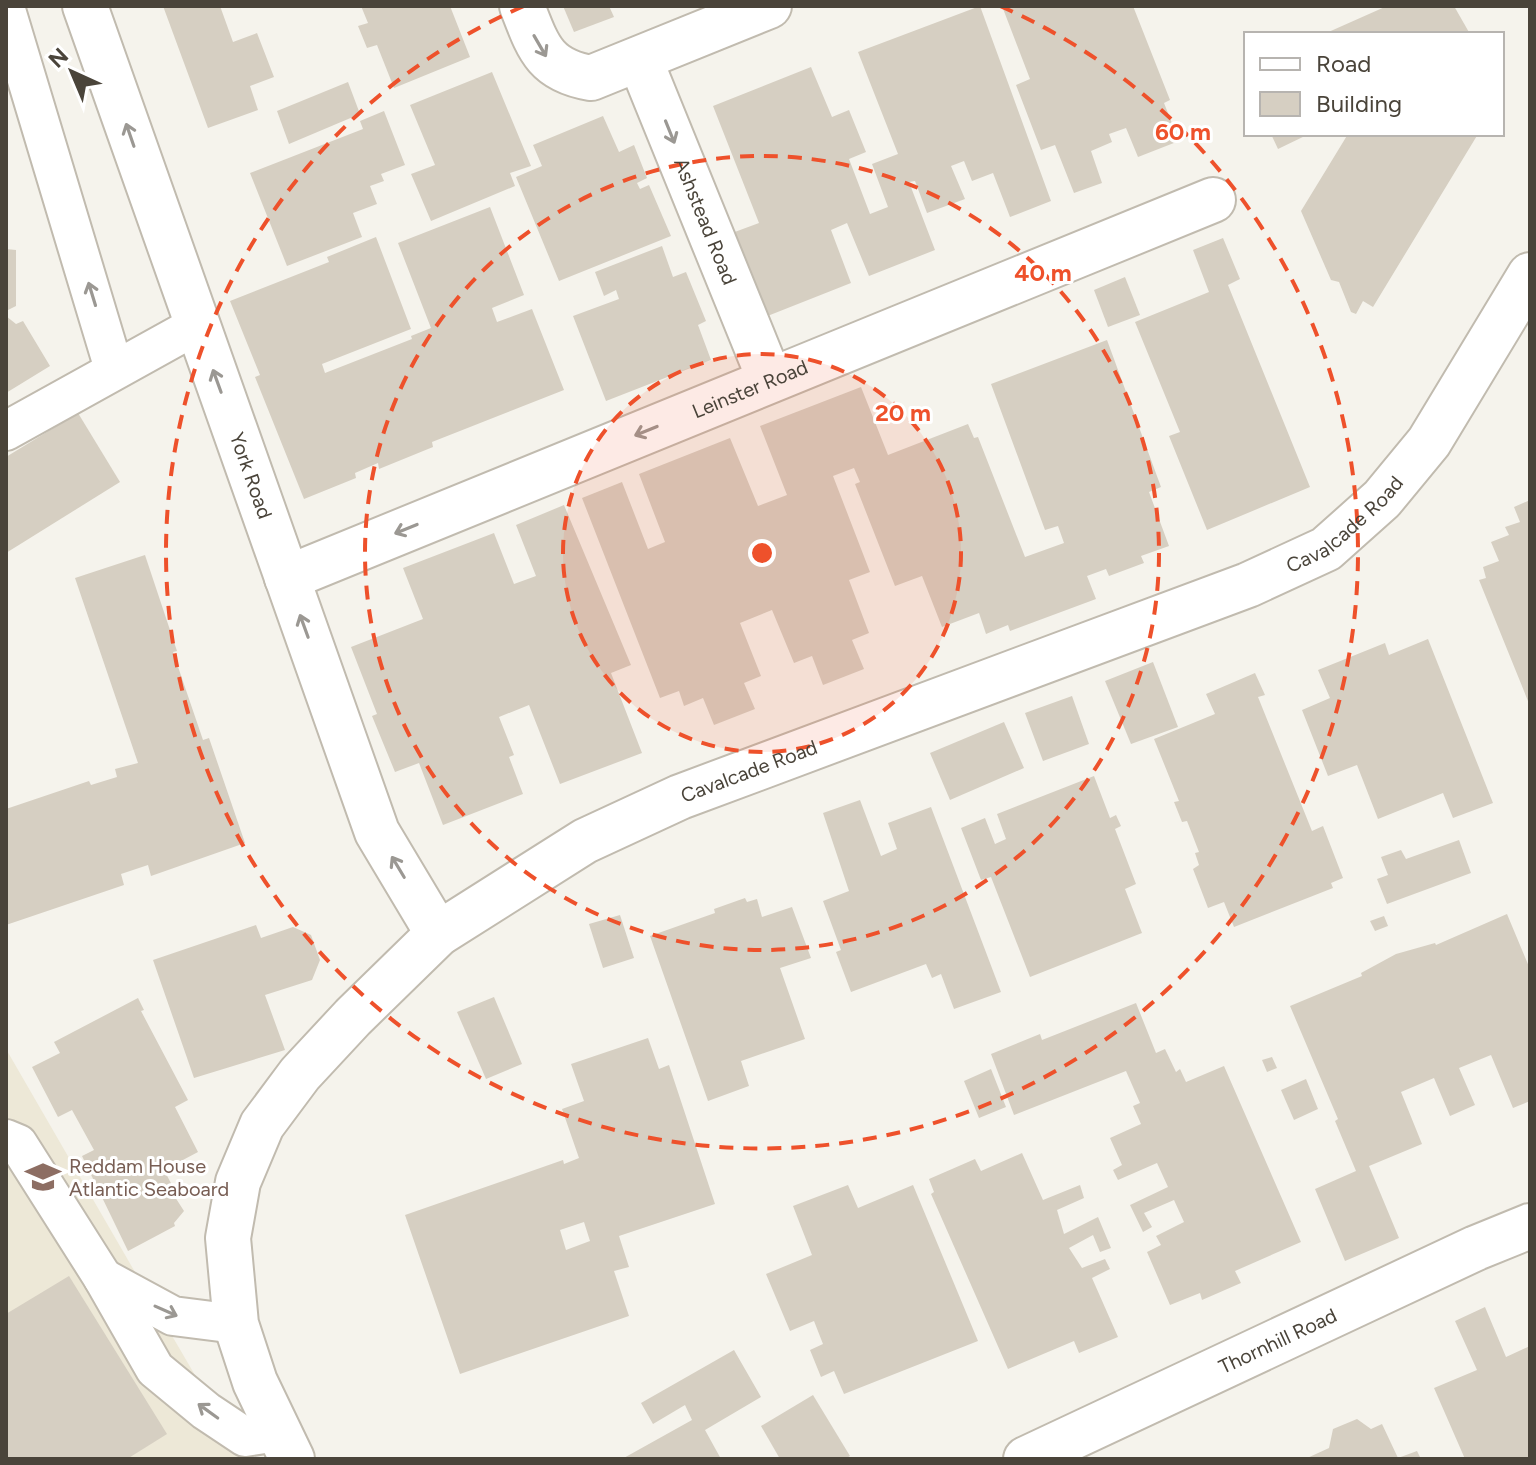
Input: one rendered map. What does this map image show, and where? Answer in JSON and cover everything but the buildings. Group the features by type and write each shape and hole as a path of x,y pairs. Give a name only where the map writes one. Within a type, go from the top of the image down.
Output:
{"street":[{"name":"York Road","path":"85,6 377,832 438,934"},
{"path":"522,6 539,48 551,63 571,75 591,78 769,6"},
{"name":"Ashstead Road","path":"640,60 770,380"},
{"name":"Leinster Road","path":"287,578 1213,200"},
{"name":"Cavalcade Road","path":"285,1446 245,1355 236,1324 228,1238 238,1182 262,1125 300,1074 438,934 585,841 680,797 1248,585 1326,549 1382,499 1429,442 1530,275"},
{"name":"Thornhill Road","path":"1026,1459 1476,1248 1530,1226"}],"lane":[{"path":"6,10 114,369"},
{"path":"6,431 197,325"},
{"path":"6,1139 18,1144 103,1278 155,1369 206,1411 245,1437 285,1446"},
{"path":"103,1278 173,1316 236,1324"}],"shaded area":[{"name":"Reddam House Atlantic Seaboard","path":"6,1049 154,1305 244,1459 6,1459"}],"place":[{"name":"Reddam House Atlantic Seaboard","path":"43,1177"}]}
